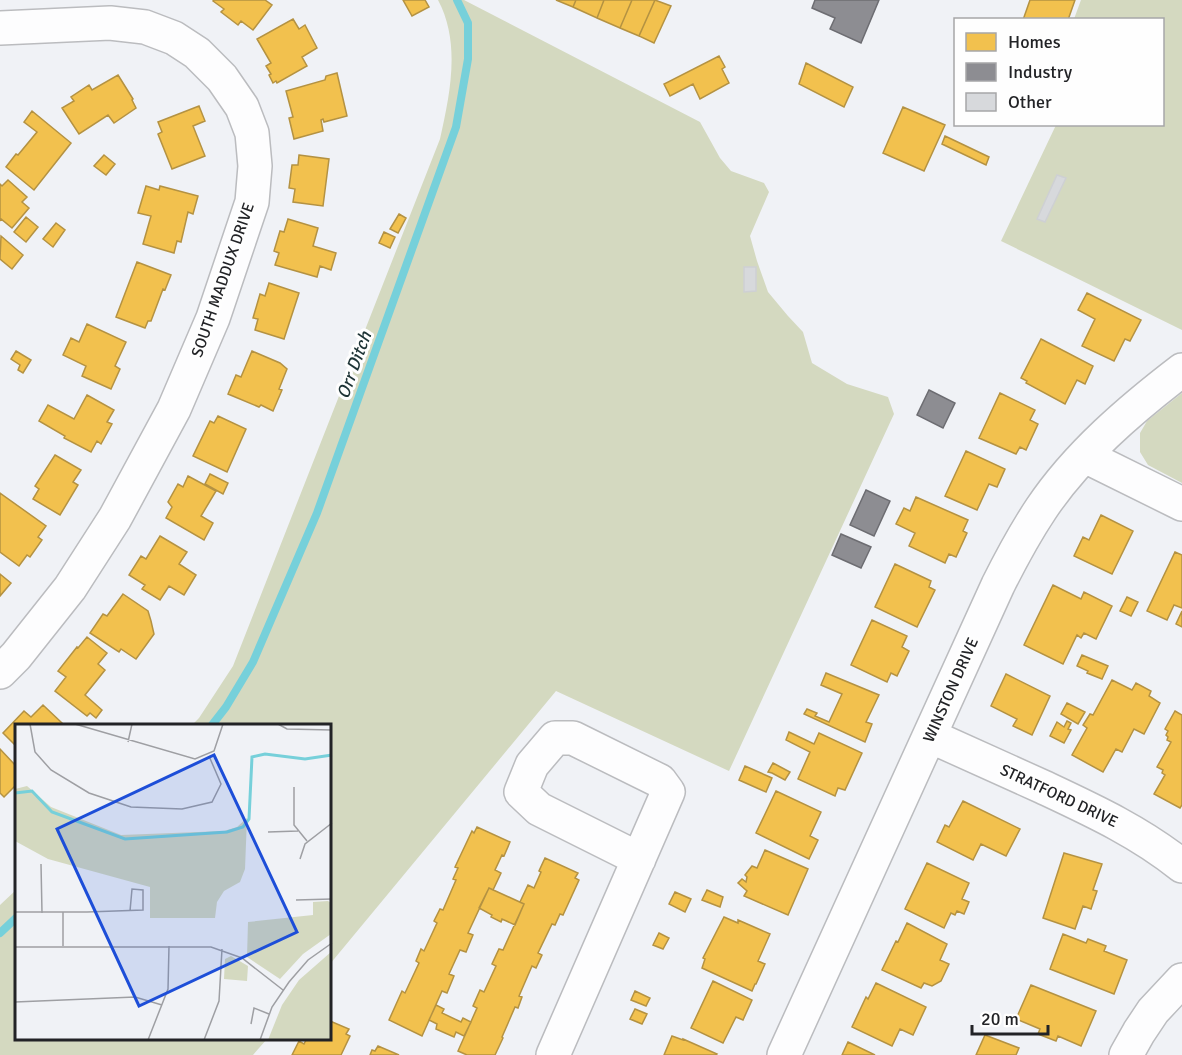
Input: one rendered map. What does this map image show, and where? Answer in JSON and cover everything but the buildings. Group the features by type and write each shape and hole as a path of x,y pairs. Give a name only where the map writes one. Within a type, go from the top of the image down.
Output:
{"street":[{"name":"SOUTH MADDUX DRIVE","path":"0,28 110,23 145,27 174,38 197,53 222,78 242,106 252,134 255,166 252,202 213,318 174,409 115,518 70,588 16,656 0,672"},
{"name":"WINSTON DRIVE","path":"784,1055 998,585 1019,545 1042,507 1105,434 1146,397 1182,370"},
{"path":"1085,456 1182,504"},
{"name":"STRATFORD DRIVE","path":"930,736 1098,813 1135,833 1182,866"},
{"path":"553,1055 639,859"},
{"path":"1126,1055 1153,1011 1182,980"}],"green space":[{"path":"438,0 464,0 700,122 720,158 731,171 764,183 769,192 750,236 768,292 803,332 812,363 847,384 888,397 894,414 729,771 556,691 332,962 332,724 193,724 233,666 440,139 450,87 451,69 451,51 445,16"},
{"path":"1081,0 1182,0 1182,330 1001,241 1056,126 1164,126 1164,18 1074,18"},
{"path":"1182,393 1182,483 1148,465 1140,452 1140,433 1147,421"},
{"path":"15,891 15,1040 266,1040 253,1055 0,1055 0,905"}],"waterway":[{"name":"Orr Ditch","path":"213,724 226,707 253,662 317,513 456,127 468,59 468,23 457,0"},
{"name":"Orr Ditch","path":"0,933 15,919"}]}
